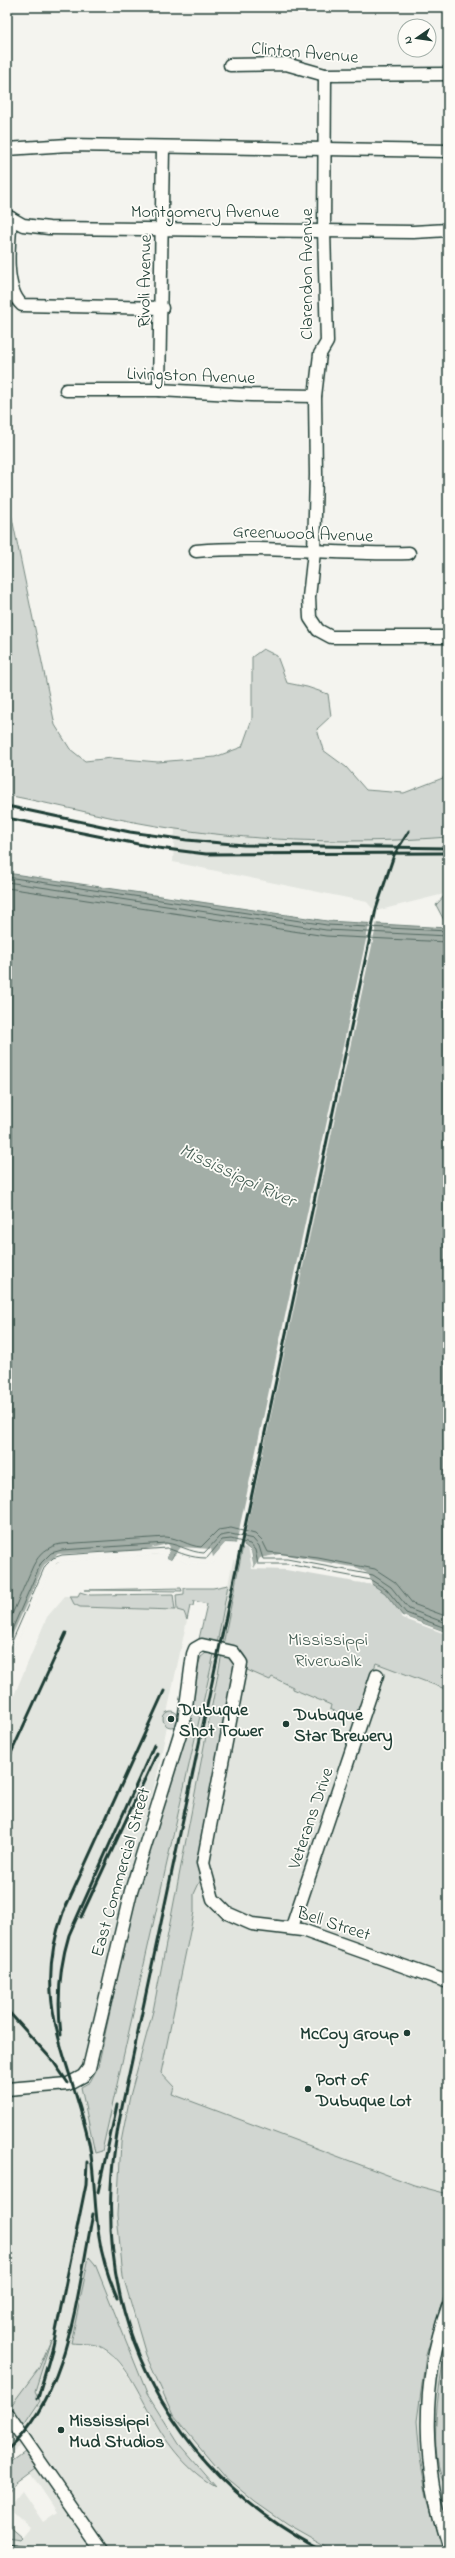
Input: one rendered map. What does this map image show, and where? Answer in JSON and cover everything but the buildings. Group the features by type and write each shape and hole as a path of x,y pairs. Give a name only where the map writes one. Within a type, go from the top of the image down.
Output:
{"street":[{"name":"Clinton Avenue","path":"230,65 290,65 325,75 448,74"},
{"name":"Clarendon Avenue","path":"325,75 324,230 327,342 320,354 315,396 316,475 314,552 309,597 310,618 318,630 324,635 336,638 448,638"},
{"path":"7,149 68,145 163,148 448,151"},
{"name":"Rivoli Avenue","path":"159,390 162,308 163,148"},
{"path":"9,217 8,254 15,297 22,305 162,308"},
{"name":"Montgomery Avenue","path":"9,217 23,225 33,227 413,232 448,230"},
{"name":"Livingston Avenue","path":"66,390 159,390 251,395 315,396"},
{"name":"Greenwood Avenue","path":"196,551 243,548 366,554 409,553"},
{"name":"East Commercial Street","path":"7,2089 68,2084 83,2076 89,2068 131,1891 184,1721 193,1654 195,1649 202,1645 229,1650 240,1659"},
{"name":"Bell Street","path":"240,1659 241,1668 203,1863 204,1874 213,1899 228,1914 252,1924 292,1927 448,1982"},
{"name":"Veterans Drive","path":"292,1927 377,1675"},
{"path":"448,2307 436,2352 428,2398 428,2448 442,2505 448,2545"},
{"path":"7,2414 102,2551"}],"shaded area":[{"path":"175,829 272,839 391,840 448,837 448,893 380,910 372,908 367,902 173,862"},
{"path":"233,1560 240,1562 224,1643 217,1642"},
{"path":"65,1596 70,1596 74,1604 80,1607 182,1610 187,1620 167,1713 167,1726 157,1776 124,1893 82,2066 74,2075 58,2079 7,2082 7,1712 47,1617"},
{"path":"223,1645 235,1647 243,1652 247,1661 247,1670 270,1680 271,1677 293,1687 293,1689 331,1705 330,1709 355,1719 376,1663 448,1690 448,2551 111,2551 30,2438 7,2456 7,2439 22,2428 50,2345 39,2368 11,2410 7,2404 7,2093 64,2090 81,2087 88,2117 102,2150 214,1654 221,1656","holes":["153,2011 153,2371 132,2312 117,2215 121,2142 130,2096","89,2258 95,2264 147,2393 179,2444 215,2486 172,2447 134,2384 114,2356 98,2346 72,2343"]},
{"path":"36,2468 92,2551 7,2551 7,2538 20,2540 30,2528 8,2508 22,2491 43,2522 57,2512 30,2472"}],"green space":[{"path":"7,494 55,725 70,749 85,761 112,758 158,762 215,757 242,747 252,719 252,657 263,649 277,656 287,683 307,687 328,694 331,716 317,729 323,750 346,767 366,790 404,793 448,776 448,837 380,841 346,841 243,837 155,826 7,795"},
{"path":"448,892 448,928 436,905"},
{"name":"Mississippi Riverwalk","path":"243,1546 286,1568 391,1588 448,1610 448,1690 376,1663 360,1712 355,1720 330,1709 331,1705 293,1689 293,1687 272,1677 270,1680 247,1670 244,1655 238,1649 223,1645"},
{"path":"228,1585 217,1644 199,1639 207,1604 194,1601 193,1606 190,1606 187,1620 184,1612 177,1610 176,1595 184,1594 184,1588 213,1588"},
{"path":"181,1588 182,1591 84,1590"},
{"path":"80,1592 90,1595 173,1594 175,1610 80,1607 74,1604 70,1596 78,1596"},
{"path":"206,1653 214,1654 102,2151 95,2153 81,2087 90,2082 98,2067 133,1905 198,1665 201,1657"},
{"path":"222,1653 234,1659 235,1668 197,1862 200,1881 194,1894 194,1912 161,2073 174,2087 172,2094 414,2185 448,2194 448,2283 426,2355 417,2421 420,2458 427,2497 442,2551 334,2551 288,2525 255,2502 225,2477 173,2415 146,2355 123,2276 117,2215 121,2142 130,2096 153,2011"},
{"path":"171,1711 178,1716 179,1719 174,1726 171,1727 164,1722 163,1719 168,1712"},
{"path":"89,2257 95,2264 147,2393 179,2444 216,2487 197,2474 172,2448 124,2368 108,2351 96,2345 71,2343"},
{"path":"448,2336 448,2488 441,2476 437,2458 436,2415"},
{"path":"51,2340 35,2391 40,2401 22,2428 10,2407 39,2368"},
{"path":"25,2452 36,2468 17,2482 7,2494 7,2465"},
{"path":"7,2525 22,2538 20,2540 7,2538"}],"water":[{"name":"Mississippi River","path":"7,873 327,921 448,928 448,1633 403,1616 385,1593 370,1583 286,1568 254,1568 251,1552 246,1546 225,1543 213,1557 174,1554 171,1560 167,1558 168,1553 63,1559 49,1568 7,1663"}],"pier":[{"path":"370,921 377,922 243,1545 251,1551 254,1568 260,1558 280,1554 358,1568 369,1574 372,1585 286,1570 252,1569 249,1552 246,1548 230,1545 220,1551 212,1564 187,1563 175,1557 171,1562 165,1559 165,1554 63,1561 57,1563 48,1574 7,1665 7,1647 44,1565 58,1554 142,1550 168,1544 170,1547 167,1558 171,1560 181,1547 211,1549 213,1557 225,1543 236,1544"},
{"path":"400,1615 448,1633 448,1635 402,1618"}],"railway":[{"path":"7,806 130,832 187,840 244,845 448,848"},
{"path":"7,818 158,848 206,854 448,853"},
{"path":"323,2551 274,2521 230,2486 193,2446 162,2402 138,2353 122,2301 112,2246 111,2188 117,2131 376,909 394,855 409,831"},
{"path":"7,1762 66,1633"},
{"path":"117,2298 106,2268 100,2245 89,2143 57,2030 52,2003 51,1975 54,1945 63,1913 164,1691"},
{"path":"61,2035 59,1997 61,1972 69,1935 154,1745"},
{"path":"81,1917 157,1753"},
{"path":"7,2010 53,2061 68,2083"},
{"path":"98,2192 117,2105"},
{"path":"38,2398 53,2346 86,2184 87,2162"},
{"path":"7,2450 28,2427 45,2400 58,2371 68,2340 93,2214"},
{"path":"7,2545 50,2551"}],"place":[{"name":"Dubuque Shot Tower","path":"171,1719"},
{"name":"Dubuque Star Brewery","path":"286,1724"},
{"name":"McCoy Group","path":"407,2033"},
{"name":"Port of Dubuque Lot","path":"308,2089"},
{"name":"Mississippi Mud Studios","path":"61,2430"}]}
